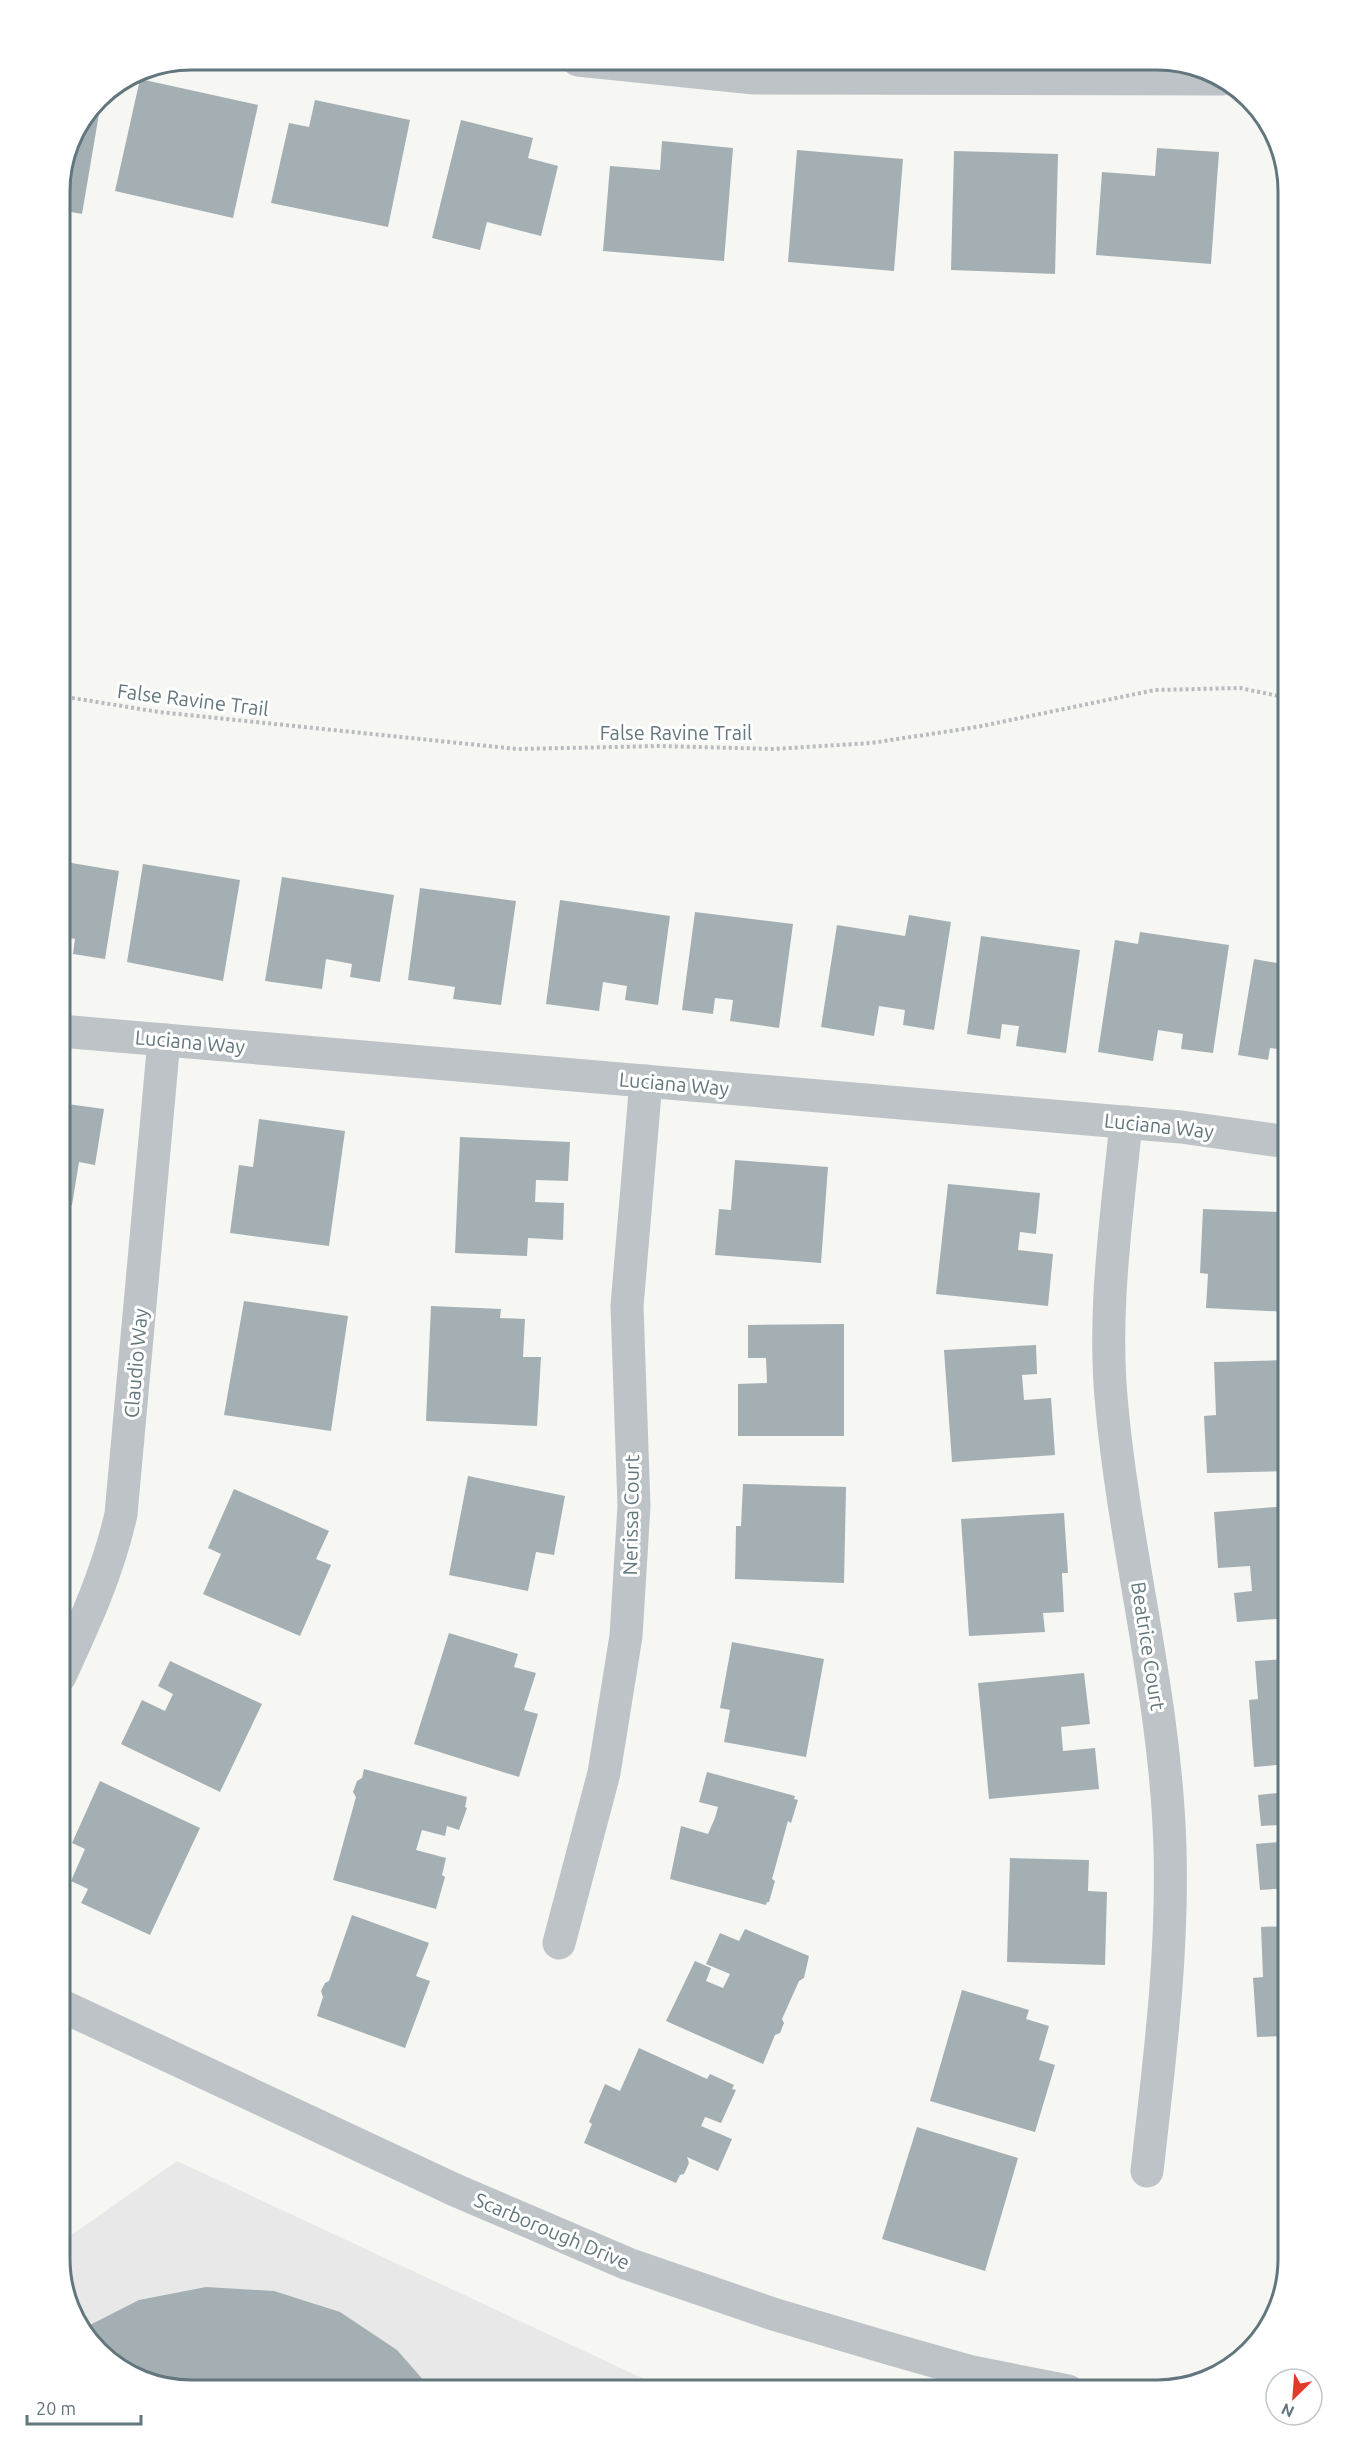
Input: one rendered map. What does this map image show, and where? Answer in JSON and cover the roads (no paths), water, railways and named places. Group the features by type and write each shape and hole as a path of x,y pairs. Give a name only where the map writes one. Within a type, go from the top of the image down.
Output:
{"street":[{"path":"686,71 754,78 1203,80"},
{"name":"Luciana Way","path":"71,1032 1126,1122 1278,1141"},
{"name":"Claudio Way","path":"70,1653 105,1575 121,1514 164,1040"},
{"name":"Nerissa Court","path":"559,1943 604,1773 626,1636 634,1506 627,1305 646,1081"},
{"name":"Beatrice Court","path":"1126,1122 1108,1333 1111,1404 1116,1453 1158,1711 1170,1848 1167,1989 1147,2171"},
{"name":"Scarborough Drive","path":"70,2010 455,2190 628,2264 773,2314 972,2372 1012,2380"}]}
